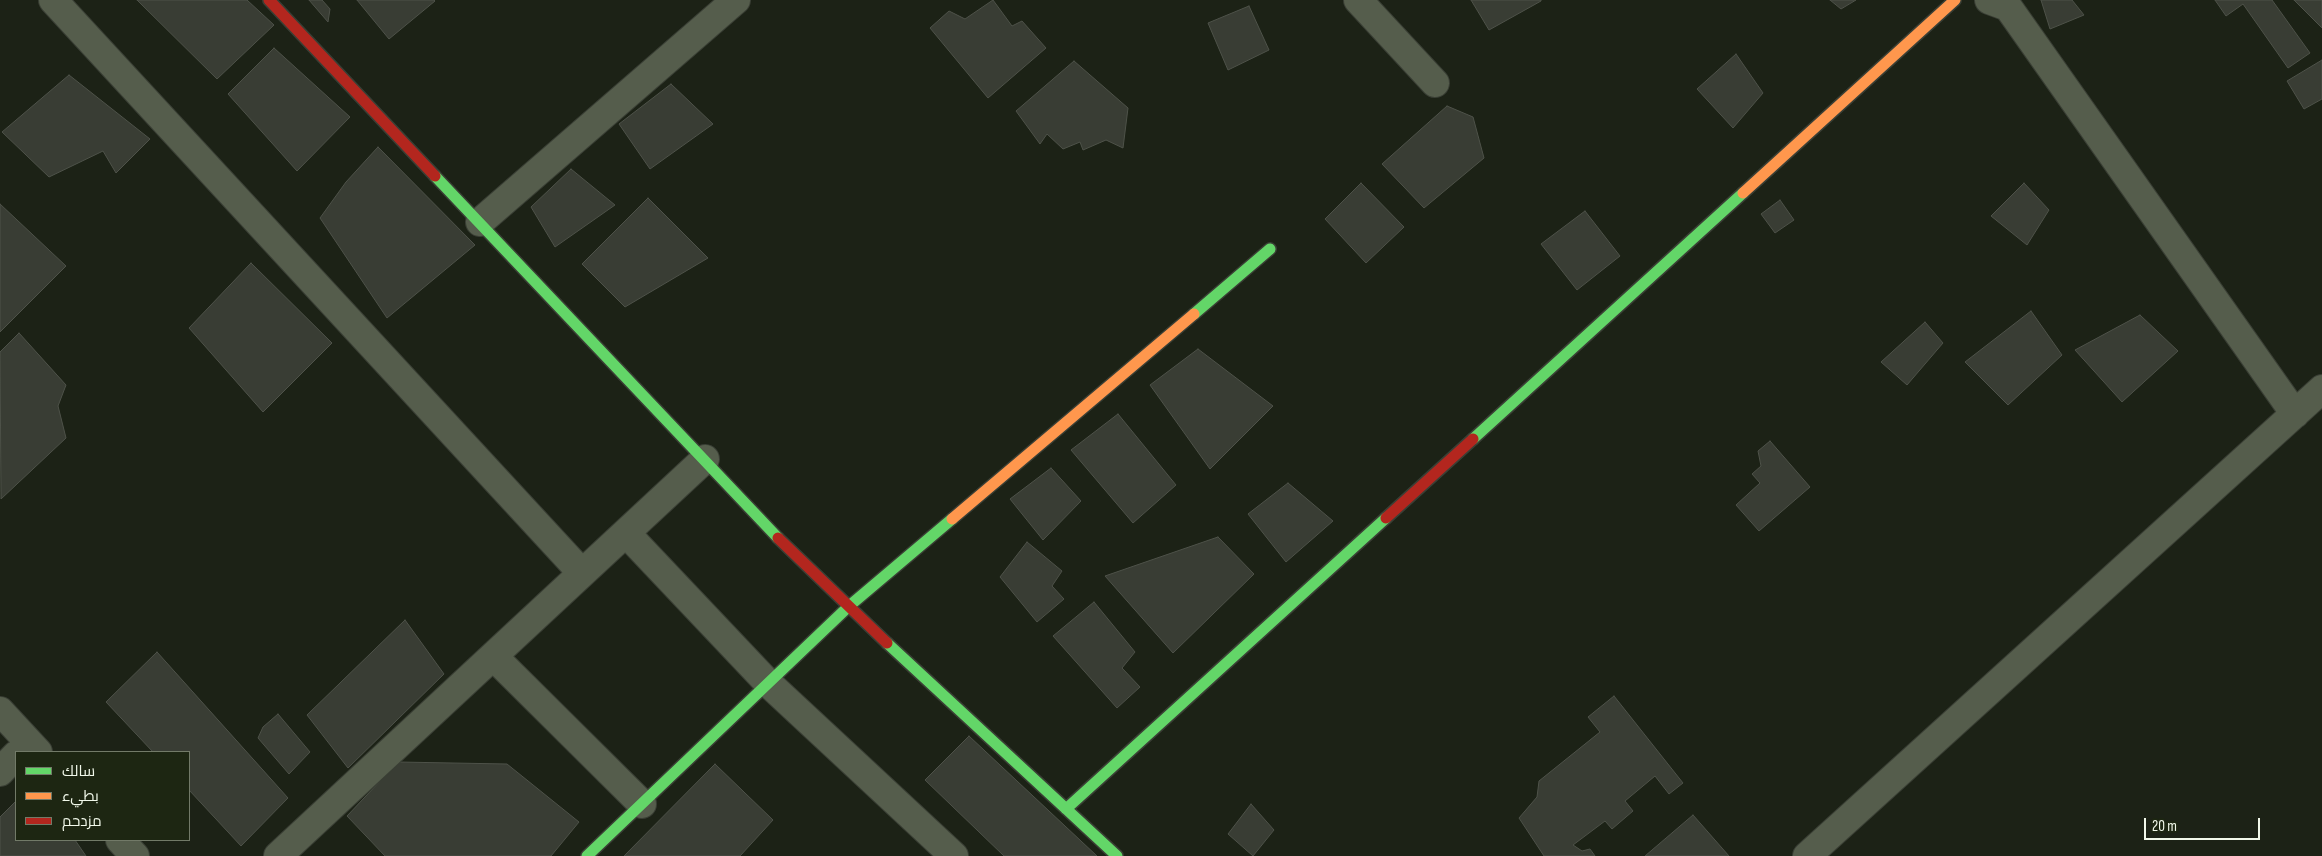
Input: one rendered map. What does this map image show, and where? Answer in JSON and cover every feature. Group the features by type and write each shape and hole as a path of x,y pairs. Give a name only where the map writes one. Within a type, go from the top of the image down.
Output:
{"street":[{"path":"53,0 582,573"},
{"path":"269,0 786,546 848,607 1117,856"},
{"path":"480,222 736,0"},
{"path":"1358,0 1434,83"},
{"path":"1066,809 1955,0"},
{"path":"1989,0 2008,7 2295,414"},
{"path":"587,856 848,607 1270,249"},
{"path":"1807,856 2322,389"},
{"path":"278,856 705,459"},
{"path":"626,533 768,683 954,856"},
{"path":"493,656 642,804"},
{"path":"0,711 25,750"},
{"path":"0,772 15,759"},
{"path":"121,841 135,856"}],"building":[{"path":"137,0 247,0 274,25 217,79"},
{"path":"309,0 322,0 330,9 328,22"},
{"path":"357,0 434,0 435,1 389,39"},
{"path":"993,0 1012,26 1022,21 1046,48 988,98 930,28 949,11 965,19"},
{"path":"1471,0 1541,0 1541,1 1489,30"},
{"path":"1830,0 1856,0 1841,9"},
{"path":"2041,0 2072,0 2084,15 2050,29"},
{"path":"2215,0 2272,0 2310,53 2288,68 2243,4 2226,16"},
{"path":"2294,0 2322,0 2322,28"},
{"path":"1249,6 1269,50 1228,70 1208,23"},
{"path":"274,48 350,117 297,171 228,94"},
{"path":"1736,54 1763,93 1733,128 1697,89"},
{"path":"2322,60 2322,99 2304,109 2287,81"},
{"path":"1074,61 1128,108 1123,148 1106,140 1083,150 1080,142 1063,149 1047,134 1040,144 1016,111"},
{"path":"69,75 150,139 116,173 103,151 49,177 2,132"},
{"path":"671,84 713,124 650,169 619,124"},
{"path":"1447,106 1473,117 1484,158 1424,208 1382,164"},
{"path":"378,147 475,245 387,318 320,218 346,182"},
{"path":"571,169 615,205 555,247 531,207"},
{"path":"1361,183 1404,227 1366,263 1325,219"},
{"path":"2024,183 2049,210 2027,245 1991,216"},
{"path":"648,198 708,258 625,307 582,264"},
{"path":"1780,200 1794,220 1775,233 1761,214"},
{"path":"0,204 66,266 0,332"},
{"path":"1585,211 1620,256 1577,290 1541,244"},
{"path":"251,263 332,343 263,412 189,328"},
{"path":"2031,311 2062,355 2008,405 1965,362"},
{"path":"2140,315 2178,351 2122,402 2075,350"},
{"path":"1925,322 1943,343 1907,385 1881,362"},
{"path":"19,333 66,385 58,406 66,438 1,499 0,352"},
{"path":"1198,349 1273,406 1210,469 1150,385"},
{"path":"1118,414 1176,485 1133,523 1071,450"},
{"path":"1770,441 1810,487 1759,531 1736,505 1760,483 1752,474 1761,466 1758,451"},
{"path":"1051,468 1081,501 1043,540 1010,499"},
{"path":"1288,483 1333,521 1286,562 1248,514"},
{"path":"1218,537 1254,574 1173,653 1105,576"},
{"path":"1027,542 1062,571 1052,586 1064,599 1037,622 1000,577"},
{"path":"1094,602 1135,652 1122,668 1140,687 1117,708 1053,636"},
{"path":"405,620 444,674 348,768 307,715"},
{"path":"157,652 288,798 241,846 190,791 190,751 152,751 106,702"},
{"path":"1614,696 1683,783 1669,794 1655,776 1625,801 1633,811 1612,829 1605,821 1573,845 1582,851 1590,849 1595,856 1544,856 1519,818 1537,797 1539,781 1600,732 1588,717"},
{"path":"278,714 310,752 289,774 258,738 263,727"},
{"path":"969,736 1097,856 1004,856 925,780"},
{"path":"398,762 507,764 579,822 551,856 385,856 347,816"},
{"path":"715,764 773,820 740,856 624,856"},
{"path":"15,802 15,841 76,841 86,856 0,856 0,817"},
{"path":"1251,804 1274,830 1253,856 1228,834"},
{"path":"1693,815 1729,856 1645,856"}],"traffic: fast":[{"path":"435,176 778,538"},
{"path":"1473,439 1743,193"},
{"path":"1194,314 1270,249"},
{"path":"1066,809 1386,518"},
{"path":"587,856 848,607 952,519"},
{"path":"887,643 1117,856"}],"traffic: slow":[{"path":"1743,193 1955,0"},
{"path":"952,519 1194,314"}],"traffic: jam":[{"path":"269,0 435,176"},
{"path":"1386,518 1473,439"},
{"path":"778,538 887,643"}]}
